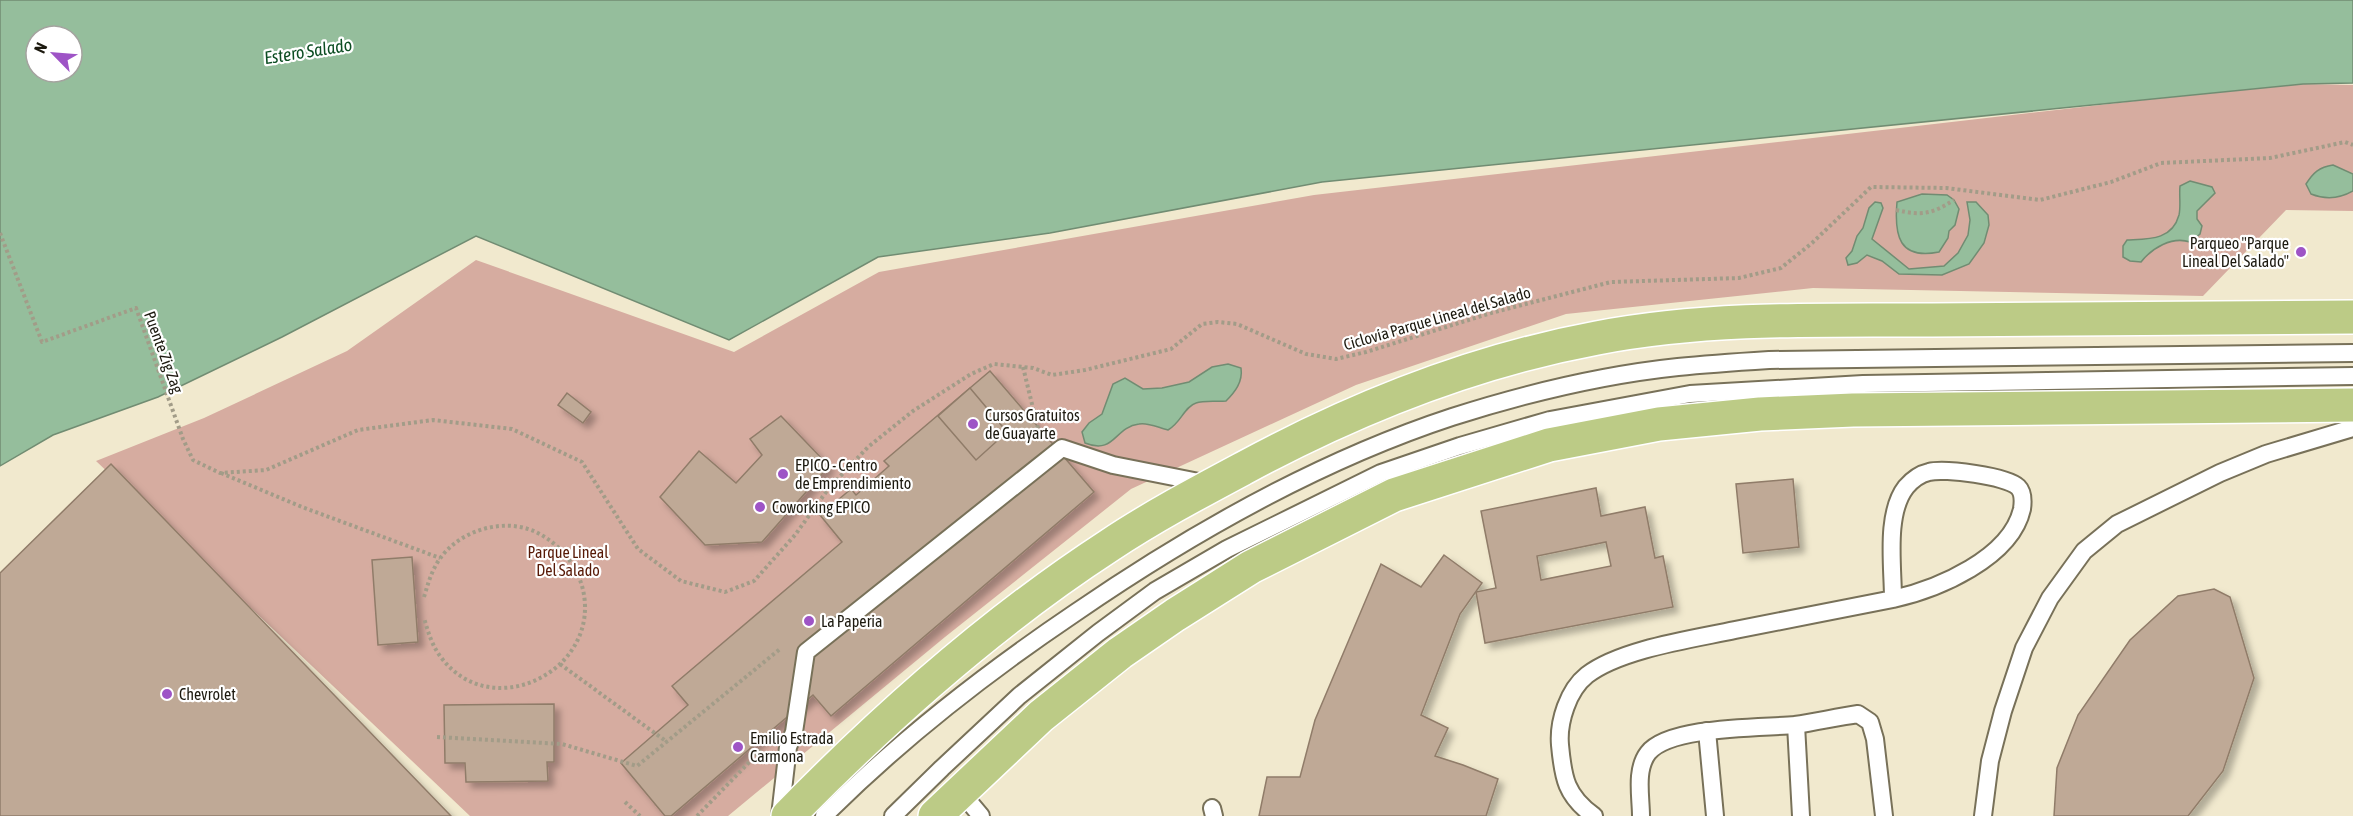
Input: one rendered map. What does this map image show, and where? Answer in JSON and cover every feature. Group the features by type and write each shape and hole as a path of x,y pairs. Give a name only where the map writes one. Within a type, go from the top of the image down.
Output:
{"main road":[{"path":"788,816 837,766 951,664 1030,600 1111,543 1289,444 1349,415 1430,383 1529,352 1639,331 1682,326 1871,320 2353,317"},
{"path":"934,816 1041,716 1120,653 1251,567 1394,495 1549,445 1659,424 1760,414 1853,410 2353,405"}],"lane":[{"path":"824,816 850,790 1008,658 1137,570 1203,530 1293,483 1373,448 1451,418 1543,392 1607,378 1676,367 1769,360 2353,354"},
{"path":"893,816 1019,696 1155,591 1227,549 1381,473 1460,446 1550,420 1690,394 1863,384 2353,376"},
{"path":"1983,816 1990,761 2003,711 2024,648 2050,598 2084,551 2117,524 2220,473 2266,454 2353,428"},
{"path":"780,816 788,747 794,732 806,652 1062,448 1113,465 1213,485"},
{"path":"1594,816 1578,805 1563,776 1559,732 1569,699 1586,676 1617,659 1660,646 1893,599 1919,593 1975,566 2005,541 2014,531 2020,517 2024,501 2019,488 2007,480 1994,476 1930,472 1915,478 1905,488 1893,516 1893,599"},
{"path":"1641,816 1640,775 1648,753 1669,739 1707,731 1796,724 1858,714 1870,722 1875,739 1884,816"},
{"path":"1796,724 1800,816"},
{"path":"1707,731 1716,816"},
{"path":"960,791 981,816"}],"path":[{"name":"Ciclovía Parque Lineal del Salado","path":"183,439 193,460 220,473 266,470 358,430 433,420 512,429 582,462 638,549 681,581 725,592 754,581 795,536 829,488 868,447 913,411 971,374 994,364 1033,368 1052,375 1085,370 1171,349 1202,324 1218,322 1237,324 1306,354 1336,359 1366,352 1491,313 1611,282 1739,278 1781,268 1812,243 1871,187 1946,188 2040,200 2111,182 2161,163 2270,158 2345,142 2353,145"},
{"path":"1896,210 1915,214 1934,212 1954,200"},
{"name":"Puente Zig Zag","path":"0,233 42,342 136,308 183,439"},
{"path":"1023,367 1040,439"},
{"path":"220,473 302,507 440,558"},
{"path":"424,597 429,577 440,558 454,543 473,532 493,527 514,526 534,531 553,542 568,556 579,574 584,595 584,616 579,637 569,655 554,670 536,681 515,687 494,687 474,682 456,672 440,657 430,639 424,618"},
{"path":"561,663 667,742"},
{"path":"697,816 796,714"},
{"path":"437,737 562,744 637,766 697,716"},
{"path":"625,802 640,816"}],"green space":[{"name":"Parque Lineal Del Salado","path":"2303,84 2353,85 2353,211 2286,210 2203,296 1813,288 1566,314 1356,385 1131,489 945,637 728,816 470,816 96,461 204,418 347,351 476,260 734,352 879,272 1314,195 2144,100"}],"water":[{"name":"Estero Salado","path":"0,0 2353,0 2353,83 2303,84 1322,182 1050,233 878,257 729,340 476,236 282,337 158,397 53,435 0,466"},
{"path":"2333,165 2353,174 2353,191 2332,198 2311,194 2306,184 2309,180 2320,169"},
{"path":"2190,181 2212,187 2215,193 2197,211 2197,219 2202,226 2200,234 2190,242 2169,242 2151,252 2141,262 2130,261 2123,257 2123,246 2127,240 2158,237 2171,230 2179,215 2180,186"},
{"path":"1922,194 1947,195 1954,200 1959,209 1955,225 1949,231 1948,238 1939,252 1926,254 1907,249 1898,235 1897,202"},
{"path":"1875,202 1881,203 1883,208 1872,239 1909,269 1944,266 1958,253 1968,235 1970,220 1967,202 1976,202 1988,215 1989,225 1984,243 1969,264 1942,275 1899,274 1882,261 1867,255 1857,263 1848,265 1846,258 1863,228 1869,208"},
{"path":"1228,364 1241,368 1241,378 1238,386 1226,401 1192,405 1168,430 1150,424 1139,424 1124,430 1103,446 1085,443 1082,432 1089,423 1102,414 1113,384 1125,378 1143,389 1162,388 1189,382 1212,367"}],"building":[{"path":"990,371 1094,492 831,716 813,695 671,816 665,816 621,763 688,705 672,686 842,542 820,515 851,489 856,495 889,466 884,461"},
{"name":"Cursos Gratuitos de Guayarte","path":"970,388 1007,432 976,460 938,416"},
{"path":"567,393 591,412 583,423 558,405"},
{"name":"EPICO - Centro de Emprendimiento","path":"781,416 829,466 762,542 705,545 660,497 699,451 736,483 762,455 750,439"},
{"name":"Chevrolet","path":"111,464 451,816 0,816 0,573"},
{"path":"1793,479 1799,547 1743,553 1736,484"},
{"path":"1596,488 1601,516 1645,507 1655,558 1663,556 1673,607 1485,643 1476,592 1496,588 1481,511","holes":["1606,542 1611,566 1541,580 1537,556"]},
{"path":"1444,555 1482,583 1460,614 1421,715 1448,728 1435,756 1498,779 1486,816 1259,816 1267,777 1300,777 1315,720 1381,564 1421,587"},
{"path":"412,557 418,642 378,645 372,560"},
{"path":"2214,589 2230,597 2254,678 2223,771 2188,816 2054,816 2057,768 2078,715 2130,640 2178,596"},
{"path":"554,704 554,762 547,762 548,781 466,782 465,763 445,763 444,705"}],"place":[{"name":"Parqueo \"Parque Lineal Del Salado\"","path":"2301,252"},
{"name":"Cursos Gratuitos de Guayarte","path":"973,424"},
{"name":"EPICO - Centro de Emprendimiento","path":"783,474"},
{"name":"Coworking EPICO","path":"760,507"},
{"name":"La Paperia","path":"809,621"},
{"name":"Chevrolet","path":"167,694"},
{"name":"Emilio Estrada Carmona","path":"738,747"}]}
